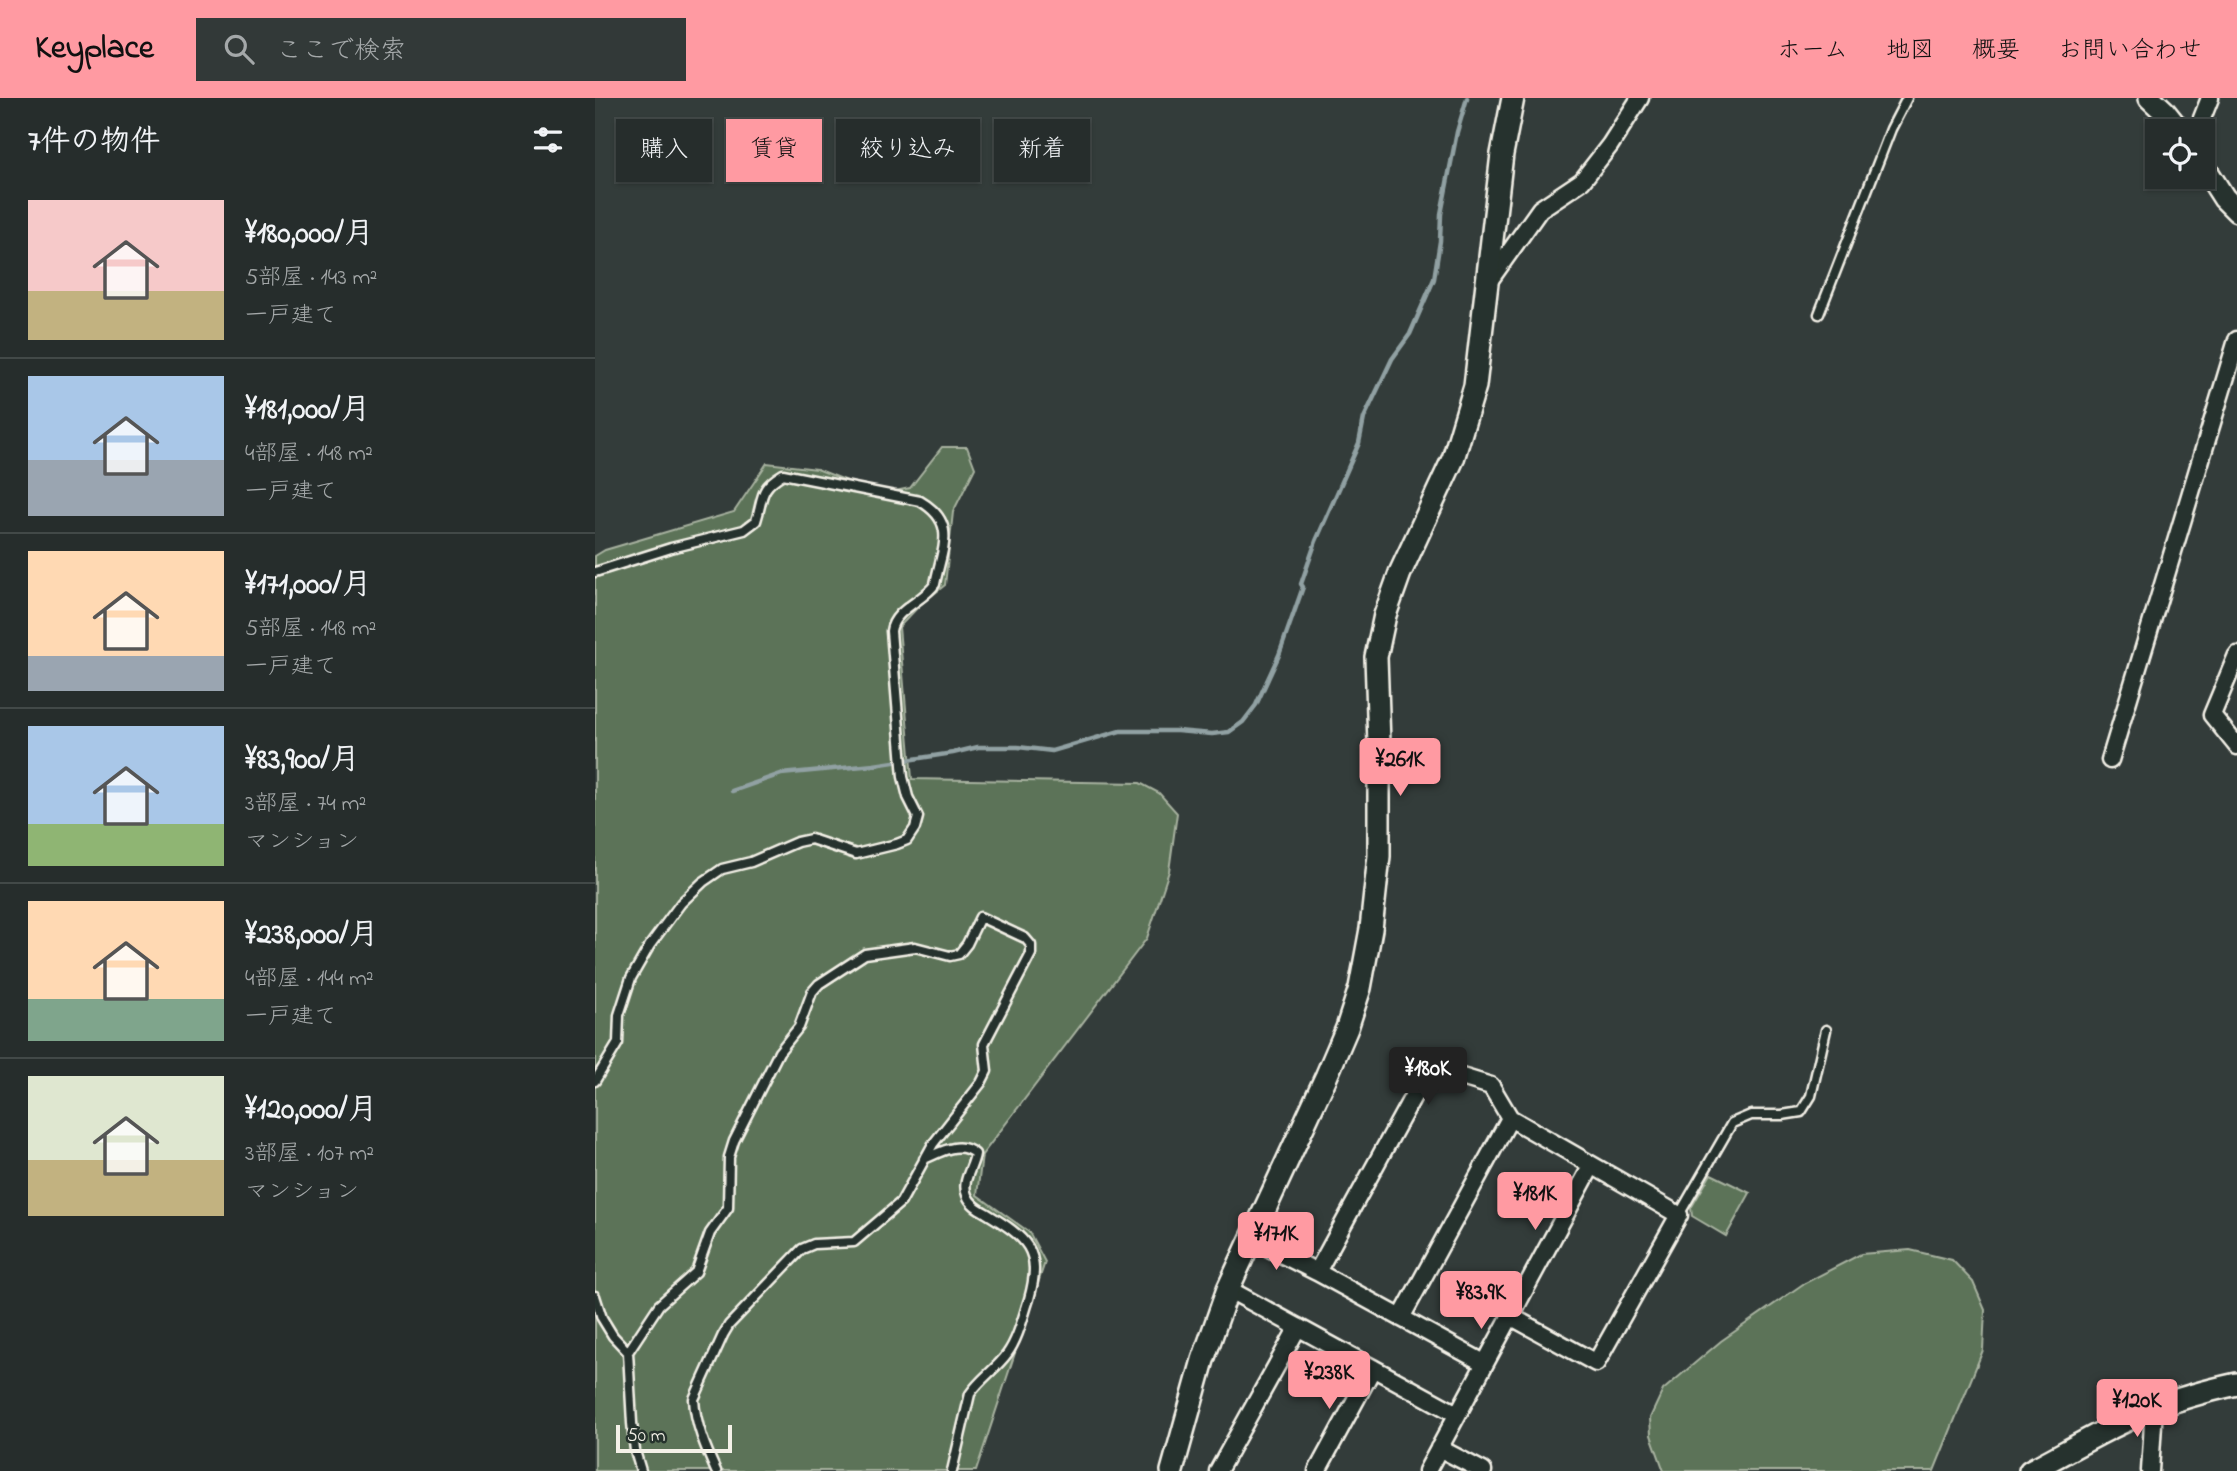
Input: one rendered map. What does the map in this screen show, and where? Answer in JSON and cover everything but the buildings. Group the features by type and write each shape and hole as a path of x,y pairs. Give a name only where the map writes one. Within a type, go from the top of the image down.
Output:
{"street":[{"path":"1172,1471 1203,1360 1229,1289 1326,1077 1347,1028 1360,988 1371,929 1379,856 1376,657 1385,615 1448,469 1475,386 1502,154 1513,98"},
{"path":"1489,281 1539,209 1582,181 1610,145 1640,98"},
{"path":"2150,98 2170,119"},
{"path":"2202,119 2210,98"},
{"path":"2215,184 2237,211"},
{"path":"2110,760 2237,340"},
{"path":"2237,655 2212,715 2237,746"},
{"path":"1317,1272 1429,1067 1491,1086 1510,1118 1679,1215 1596,1363 1510,1316"},
{"path":"1401,1318 1510,1118"},
{"path":"1427,1471 1592,1165"},
{"path":"1251,1239 1484,1363"},
{"path":"1229,1289 1457,1414"},
{"path":"1218,1471 1298,1327"},
{"path":"1317,1471 1373,1368"},
{"path":"2030,1471 2154,1408 2237,1384"},
{"path":"2150,1471 2154,1408"},
{"path":"1439,1448 1483,1471"}],"lane":[{"path":"1819,314 1891,128 1907,98"},
{"path":"595,572 670,548 744,530 757,522 764,489 769,482 783,474 920,501 933,508 944,523 946,531 935,584 897,618 891,631 903,777 908,797 918,817 915,828 907,840 856,854 811,839 797,842 751,862 722,869 703,882 681,903 650,945 631,978 619,1015 618,1043 595,1081"},
{"path":"628,1352 659,1305 696,1272 710,1233 728,1208 729,1157 734,1141 779,1052 799,1027 811,992 865,954 915,947 950,956 959,954 980,917 1025,937 1031,945 1031,954 984,1044 987,1071 981,1083 933,1144 901,1202 854,1242 814,1244 802,1249 729,1325 694,1399 694,1408 716,1471"},
{"path":"1679,1215 1732,1123 1751,1115 1801,1112 1811,1096 1826,1030"},
{"path":"924,1159 961,1146 975,1154 966,1177 966,1194 971,1203 1001,1222 1024,1242 1033,1254 1035,1268 1034,1282 1019,1329 1007,1354 970,1394 951,1471"},
{"path":"595,1296 608,1327 628,1352 633,1441 641,1471"}],"green space":[{"path":"942,447 967,447 975,468 953,512 945,585 899,627 912,779 1140,783 1159,793 1177,813 1169,871 1147,938 982,1155 977,1195 1029,1232 1045,1262 976,1471 595,1471 595,556 605,550 734,512 767,463 817,469 880,494 910,488"},
{"path":"1711,1174 1750,1193 1726,1236 1692,1216 1691,1208"},
{"path":"1910,1250 1952,1260 1973,1282 1985,1310 1983,1350 1934,1471 1664,1471 1651,1435 1650,1418 1663,1390 1721,1341 1803,1284 1861,1254"}],"waterway":[{"path":"732,791 781,774 874,765 978,747 1018,747 1052,751 1120,731 1212,734 1229,732 1243,722 1256,705 1279,655 1316,541 1359,443 1364,418 1392,359 1410,334 1434,279 1441,214 1457,132 1467,98"}]}
